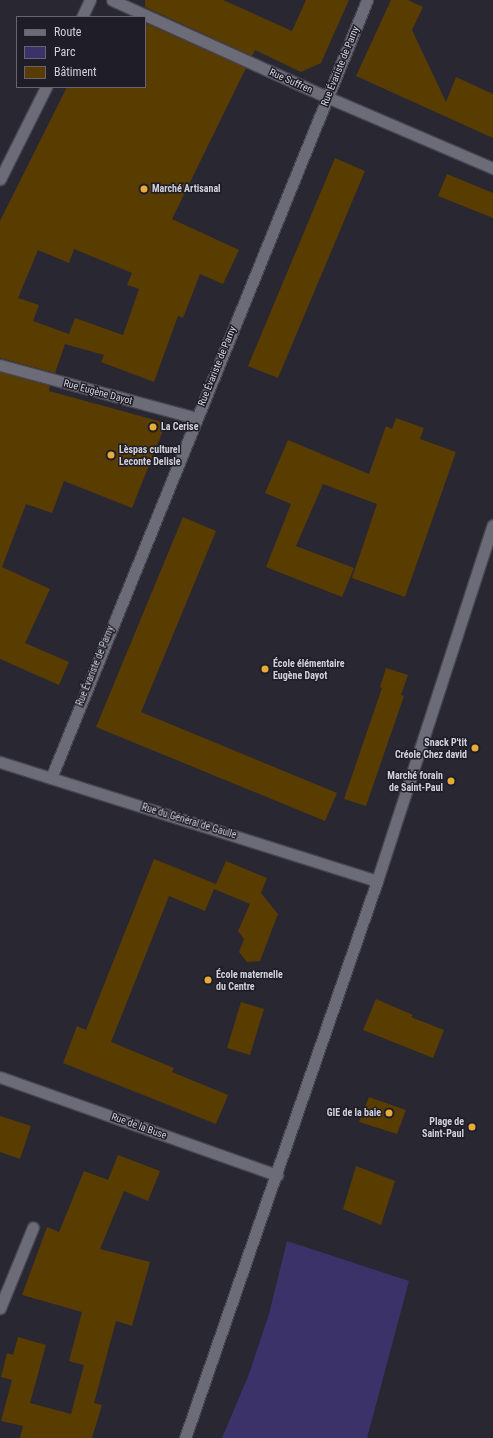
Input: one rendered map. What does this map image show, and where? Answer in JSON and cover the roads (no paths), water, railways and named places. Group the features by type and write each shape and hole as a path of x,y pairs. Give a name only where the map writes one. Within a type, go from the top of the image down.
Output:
{"street":[{"path":"82,16 90,0"},
{"name":"Rue Suffren","path":"112,0 327,97 493,168"},
{"name":"Rue Évariste de Parny","path":"51,778 367,0"},
{"path":"0,179 46,88"},
{"name":"Rue Eugène Dayot","path":"0,365 196,418"},
{"path":"185,1438 277,1175 377,881 493,525"},
{"name":"Rue du Général de Gaulle","path":"0,762 377,881"},
{"name":"Rue de la Buse","path":"0,1077 277,1175"},
{"path":"0,1308 32,1227"}],"place":[{"name":"Marché Artisanal","path":"144,189"},
{"name":"La Cerise","path":"153,427"},
{"name":"Lèspas culturel Leconte Delisle","path":"111,455"},
{"name":"École élémentaire Eugène Dayot","path":"265,669"},
{"name":"Snack P'tit Créole Chez david","path":"475,748"},
{"name":"Marché forain de Saint-Paul","path":"451,781"},
{"name":"École maternelle du Centre","path":"208,980"},
{"name":"GIE de la baie","path":"389,1113"},
{"name":"Plage de Saint-Paul","path":"472,1127"}]}
